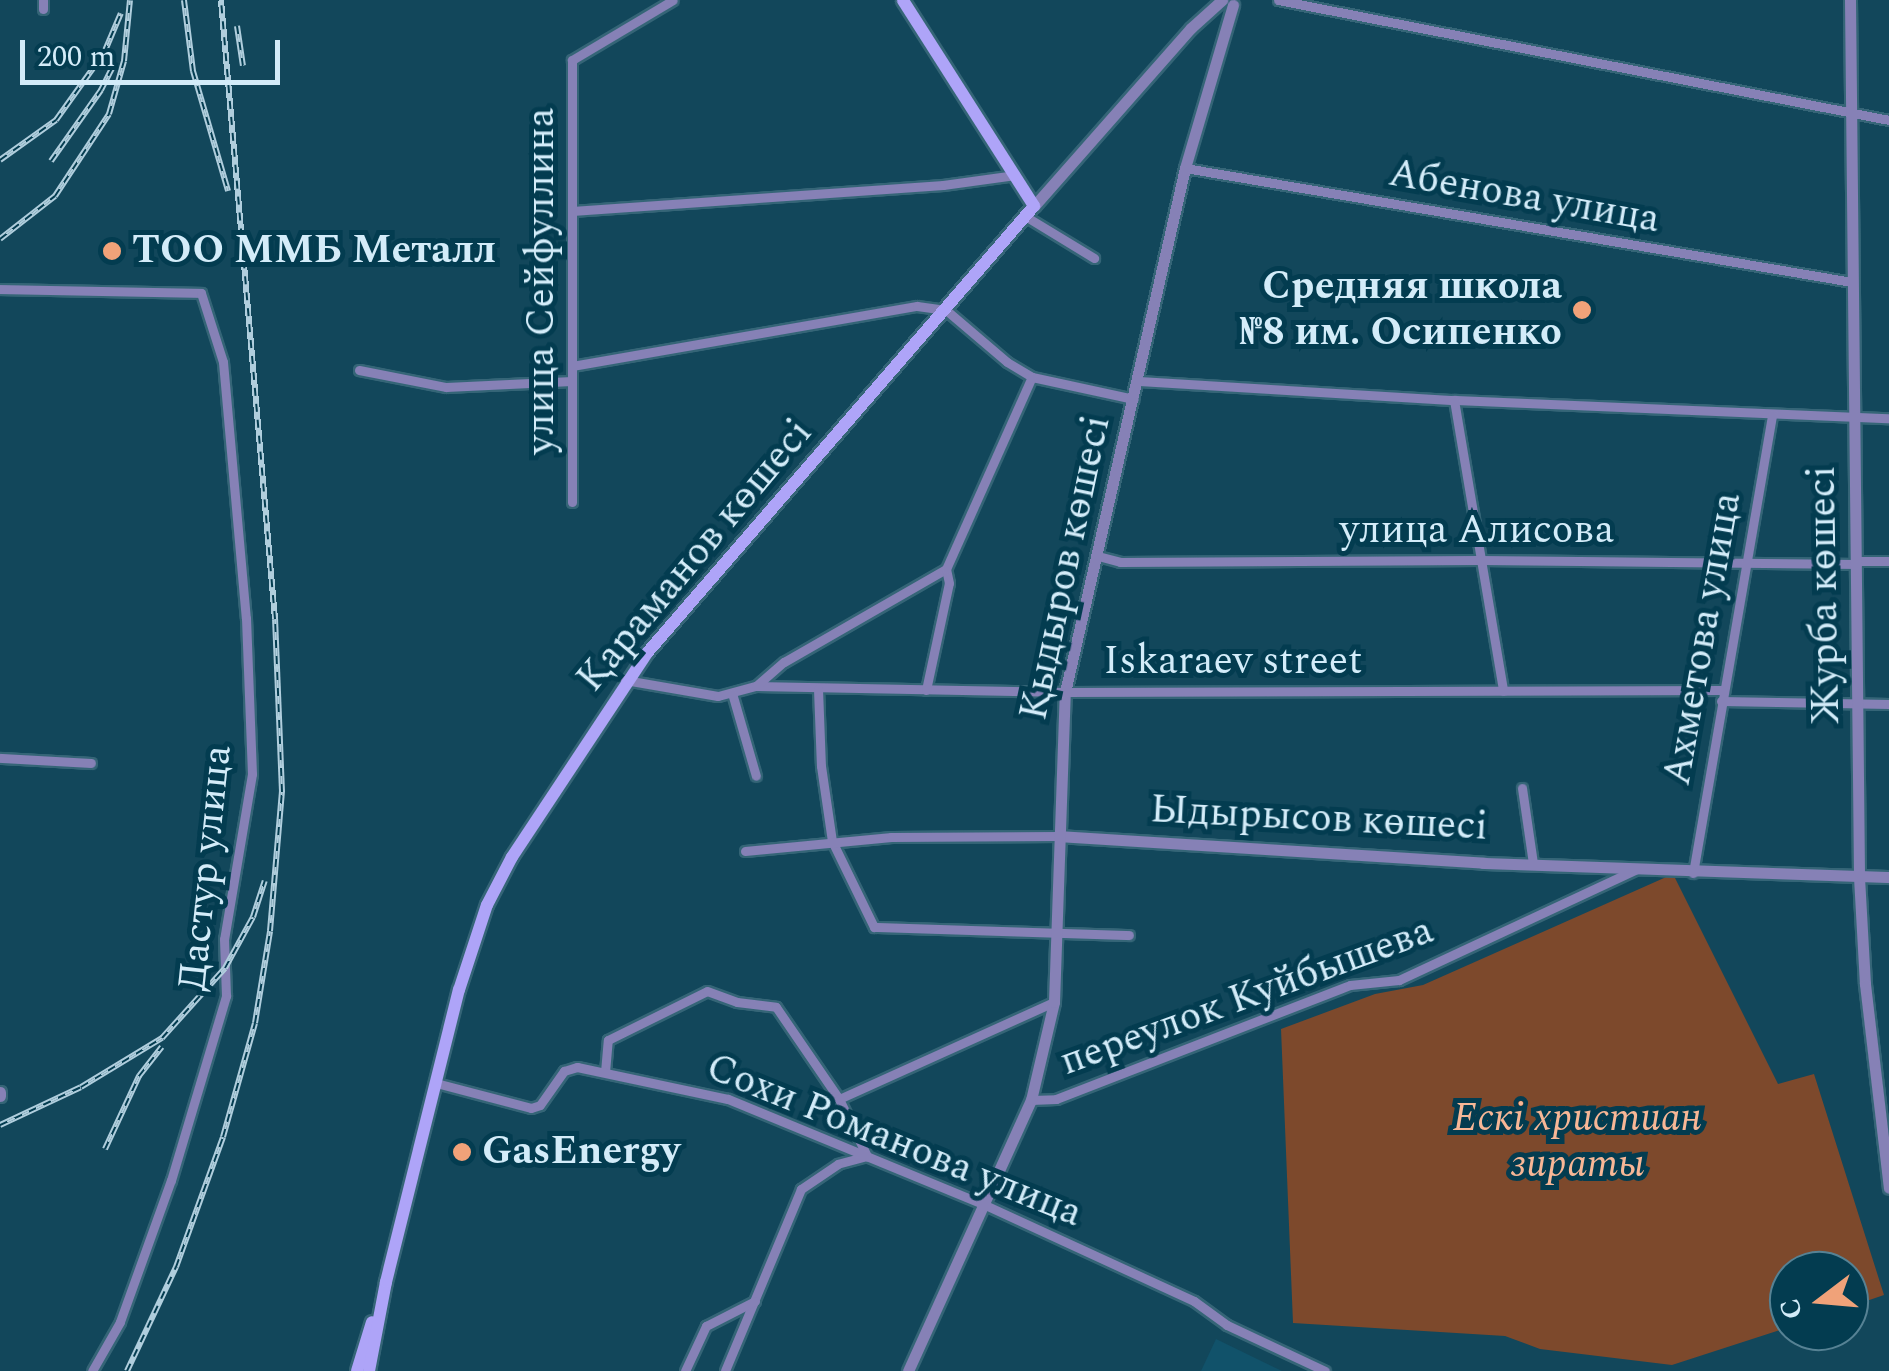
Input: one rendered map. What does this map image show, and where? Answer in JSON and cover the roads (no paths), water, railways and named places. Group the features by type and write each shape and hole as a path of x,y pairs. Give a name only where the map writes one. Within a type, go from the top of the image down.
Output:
{"main road":[{"path":"903,0 1015,175 1029,211"},
{"name":"Қараманов көшесі","path":"369,1371 386,1282 464,971 487,905 512,857 626,680 1029,211"},
{"path":"357,1371 386,1282"}],"street":[{"name":"улица Сейфуллина","path":"572,502 572,60 673,0"},
{"path":"1278,0 1889,120"},
{"name":"Журба көшесі","path":"1850,0 1859,877 1865,984 1889,1188"},
{"name":"Қыдыров көшесі","path":"908,1371 1031,1100 1054,1002 1065,692 1186,168 1231,1"},
{"name":"Қараманов көшесі","path":"1029,211 1192,28 1231,1"},
{"name":"Абенова улица","path":"1186,168 1852,282"},
{"path":"572,211 943,185 1015,175"},
{"path":"1029,211 1094,258"},
{"name":"Дастур улица","path":"0,290 201,293 224,362 246,618 252,774 224,939 226,996 171,1180 120,1322 92,1371"},
{"path":"572,366 917,306 946,310 1006,362 1032,377 1134,399"},
{"path":"359,370 446,387 572,381"},
{"path":"926,690 948,583 946,570 1032,377"},
{"path":"1139,381 1454,400 1889,418"},
{"path":"1454,400 1503,691"},
{"name":"Ахметова улица","path":"1693,872 1772,415"},
{"name":"улица Алисова","path":"1098,556 1120,562 1889,561"},
{"path":"756,686 784,662 946,570"},
{"name":"Iskaraev street","path":"626,680 682,693 732,693 756,686 1065,692 1503,691 1722,695 1889,704"},
{"path":"818,690 821,766 832,840 874,927 1128,934"},
{"path":"732,693 756,776"},
{"path":"0,758 91,763"},
{"path":"1522,788 1533,864"},
{"name":"Ыдырысов көшесі","path":"744,851 832,840 1060,836 1533,864 1645,866 1693,872 1889,877"},
{"name":"переулок Куйбышева","path":"1031,1100 1056,1099 1350,985 1399,980 1645,866"},
{"path":"605,1072 608,1040 707,991 738,1002 776,1007 839,1099 867,1156 838,1164 802,1189 725,1371"},
{"path":"839,1099 1054,1002"},
{"name":"Сохи Романова улица","path":"436,1084 530,1108 540,1105 569,1068 728,1099 983,1204 1194,1301 1228,1324 1325,1371"},
{"path":"685,1371 706,1326 754,1301"}],"railway":[{"path":"0,239 55,196 109,114 124,61 130,0"},
{"path":"184,0 193,71 228,191"},
{"path":"127,1371 176,1267 223,1137 255,1023 270,931 282,792 275,619 221,0"},
{"path":"0,160 56,120 104,53 121,13"},
{"path":"237,26 243,66"},
{"path":"51,161 112,68"},
{"path":"0,1125 81,1087 162,1038 225,968 253,917 265,881"},
{"path":"105,1149 139,1076 162,1047"}],"place":[{"name":"ТОО ММБ Металл","path":"112,251"},
{"name":"Средняя школа №8 им. Осипенко","path":"1582,310"},
{"name":"GasEnergy","path":"462,1152"}],"park label":[{"name":"Ескі христиан зираты","path":"1577,1142"}]}
